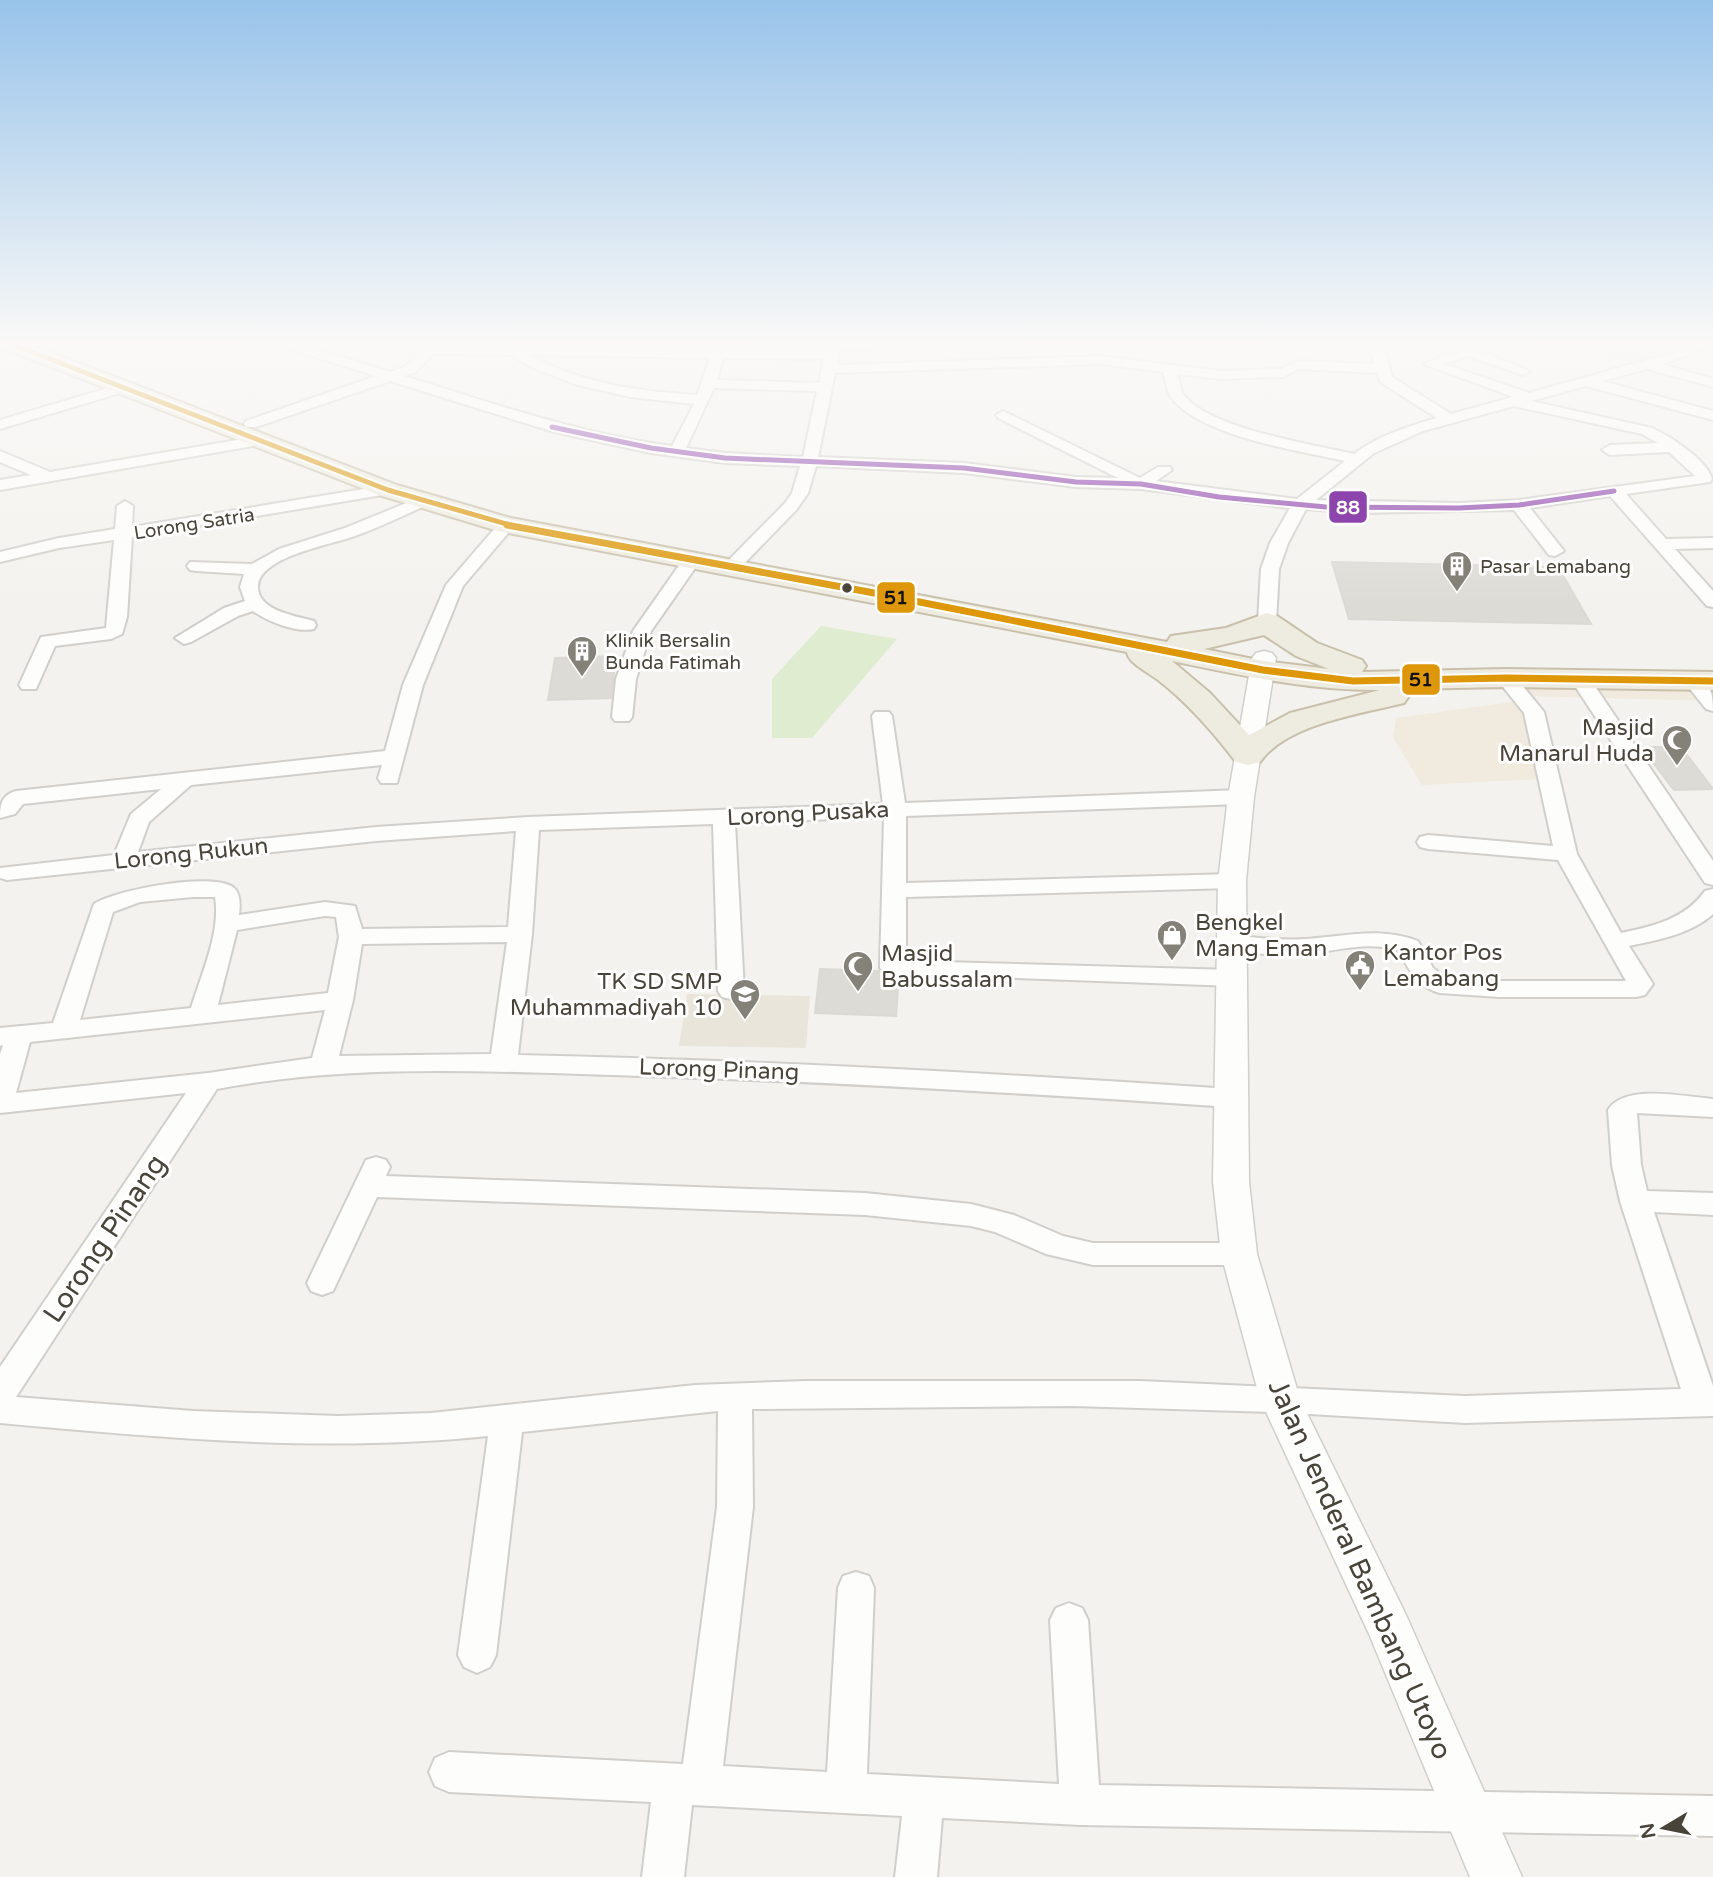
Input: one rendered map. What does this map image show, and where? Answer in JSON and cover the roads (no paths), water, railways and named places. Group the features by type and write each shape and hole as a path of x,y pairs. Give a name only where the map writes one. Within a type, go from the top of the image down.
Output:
{"highway":[{"path":"244,430 476,503 869,592 1124,644 1263,664 1353,681 1633,680 1706,677"},
{"path":"245,430 388,490 507,526 691,561 735,562 1182,642 1263,664 1706,677"},
{"path":"1182,642 1240,635 1267,622 1288,640 1315,655 1351,666"},
{"path":"1124,644 1182,681 1249,752 1276,729 1319,713 1492,679"}],"street":[{"path":"0,485 49,477 252,430"},
{"path":"562,430 725,458 809,464 964,468 1076,482 1141,484 1219,497 1300,505 1392,509 1519,505 1704,479 1702,471 1696,465 1660,437 1641,430"},
{"path":"677,451 688,430"},
{"path":"735,562 791,506 804,484 816,430"},
{"path":"1032,430 1141,484"},
{"path":"1243,430 1356,459"},
{"path":"1267,622 1270,569 1279,543 1300,505 1356,459 1399,435 1417,430"},
{"path":"1610,450 1673,447"},
{"path":"0,456 49,477"},
{"path":"1696,465 1713,466"},
{"path":"1141,484 1164,470"},
{"name":"Lorong Satria","path":"0,557 59,543 388,490"},
{"path":"1614,491 1713,602"},
{"path":"196,566 253,569 285,553 344,534 421,502"},
{"path":"1519,505 1555,551"},
{"path":"29,685 43,647 48,641 114,632 118,617 125,506"},
{"path":"0,811 6,810 16,798 184,780 391,768 412,685 455,585 507,526"},
{"path":"1661,544 1713,543"},
{"path":"622,717 626,679 642,631 691,561"},
{"path":"253,569 248,591 254,604 267,612 307,625"},
{"path":"184,638 231,612 254,604"},
{"name":"Jalan Jenderal Bambang Utoyo","path":"1263,664 1241,797 1232,881 1231,1182 1239,1254 1280,1399 1390,1630 1496,1877"},
{"path":"1706,677 1713,705"},
{"path":"882,716 895,809 893,968 1233,961 1303,947 1368,939 1399,942 1409,946 1428,978 1440,985 1499,989 1636,989 1640,984 1566,855 1534,712 1492,679"},
{"path":"1581,680 1713,878"},
{"path":"124,860 139,819 184,780"},
{"name":"Lorong Pusaka","path":"376,834 528,824 1241,797"},
{"path":"724,817 731,991"},
{"path":"503,1063 520,934 528,824"},
{"name":"Lorong Rukun","path":"7,873 376,834"},
{"path":"1428,842 1566,855"},
{"path":"895,890 1232,881"},
{"path":"64,1030 102,909 106,904 125,897 219,890 226,893 228,899 226,924 202,1014"},
{"path":"1614,942 1664,930 1695,916 1711,904 1713,896"},
{"path":"226,924 337,909 347,911 351,937 340,1000 323,1065"},
{"path":"351,937 520,934"},
{"path":"0,1102 10,1036 340,1000"},
{"name":"Lorong Pinang","path":"0,1102 208,1082 236,1075 323,1065 503,1063 870,1075 1230,1098"},
{"name":"Lorong Pinang","path":"0,1394 208,1082"},
{"path":"0,1409 246,1429 390,1429 507,1421 735,1396 1145,1394 1280,1399 1430,1409 1544,1409 1707,1402 1645,1237 1625,1158 1628,1133 1622,1110 1625,1106 1643,1103 1713,1108"},
{"path":"322,1283 372,1176 866,1204 971,1215 1003,1223 1057,1246 1093,1254 1239,1254"},
{"path":"1636,1201 1713,1204"},
{"path":"663,1877 687,1784 735,1507 735,1396"},
{"path":"477,1655 507,1421"},
{"path":"846,1792 856,1588"},
{"path":"1069,1620 1080,1805"},
{"path":"449,1772 1080,1805 1713,1816"},
{"path":"916,1877 924,1796"}],"place":[{"name":"Pasar Lemabang","path":"1457,593"},
{"name":"Klinik Bersalin Bunda Fatimah","path":"582,678"},
{"name":"Masjid Manarul Huda","path":"1677,767"},
{"name":"Bengkel Mang Eman","path":"1172,962"},
{"name":"Kantor Pos Lemabang","path":"1360,992"},
{"name":"Masjid Babussalam","path":"858,993"},
{"name":"TK SD SMP Muhammadiyah 10","path":"745,1021"}]}
